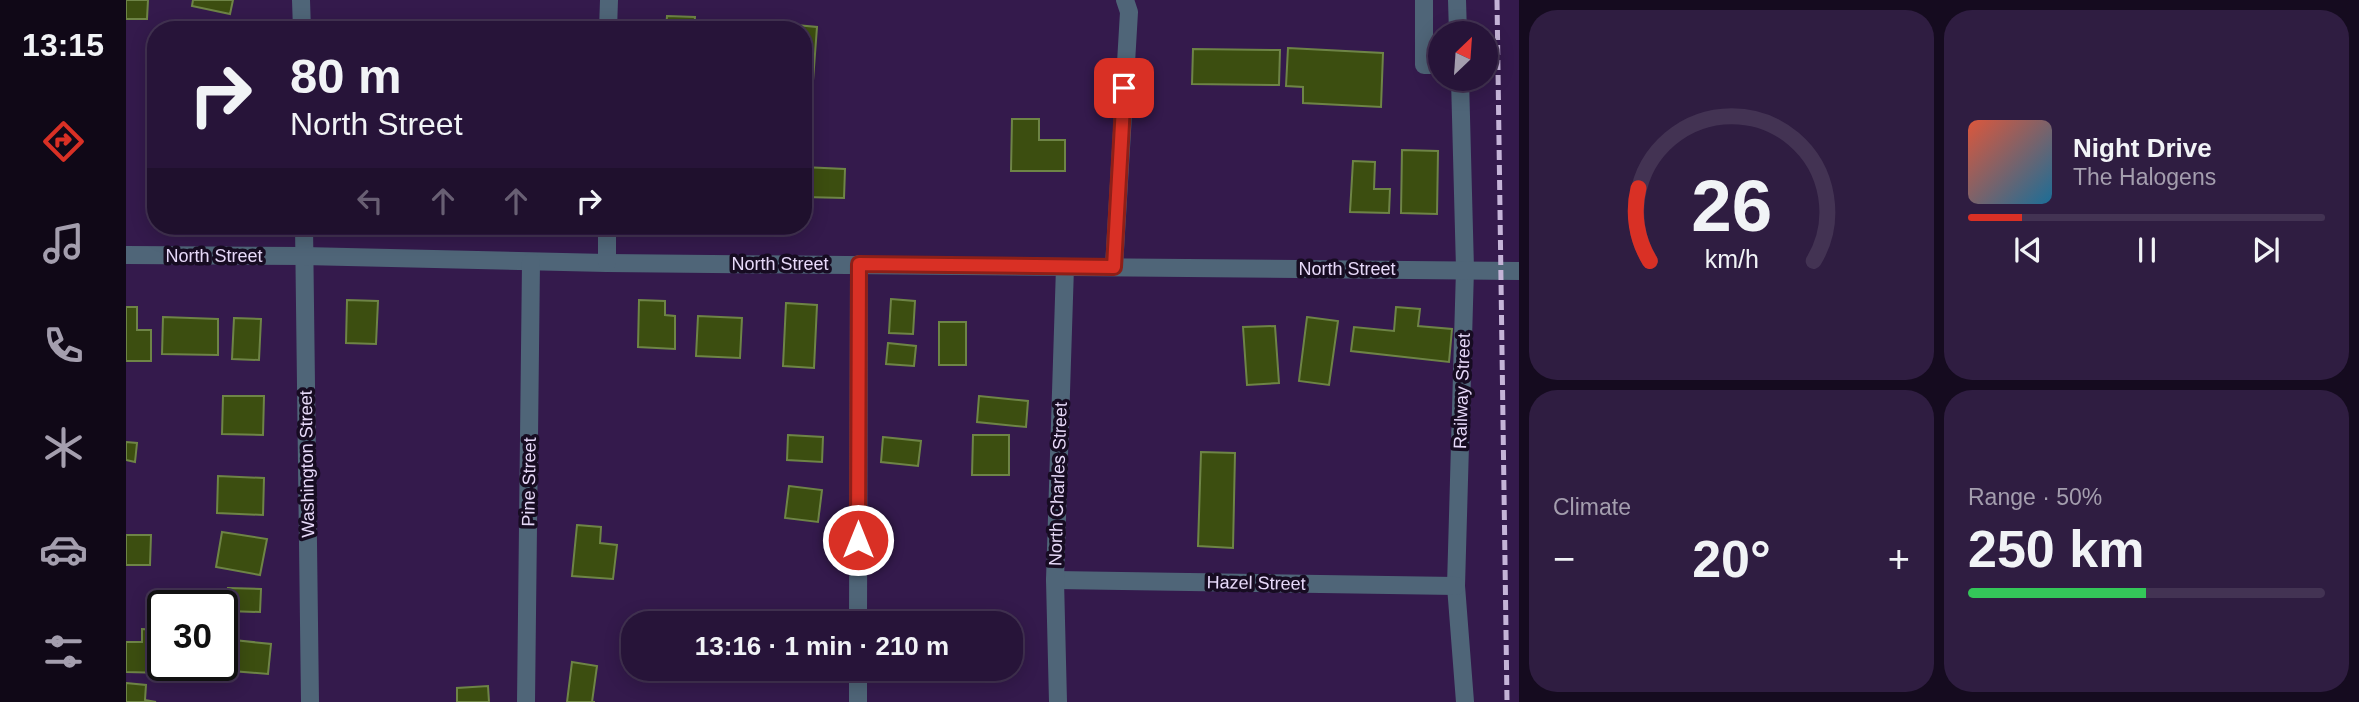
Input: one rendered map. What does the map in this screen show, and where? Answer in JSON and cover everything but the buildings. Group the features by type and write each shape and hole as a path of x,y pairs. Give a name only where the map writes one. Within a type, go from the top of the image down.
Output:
{"street":[{"path":"301,0 302,21"},
{"path":"608,21 609,0"},
{"path":"1114,267 1129,12 1125,0"},
{"path":"1424,0 1424,65 1428,65"},
{"path":"1457,0 1458,21"},
{"name":"Railway Street","path":"1460,91 1465,270 1456,586 1465,702"},
{"name":"Washington Street","path":"303,235 310,702"},
{"path":"607,235 607,263"},
{"name":"North Street","path":"126,255 607,263 1519,271"},
{"name":"Pine Street","path":"526,702 531,262"},
{"path":"858,611 859,264"},
{"name":"North Charles Street","path":"1058,702 1055,580 1065,267"},
{"name":"Hazel Street","path":"1055,580 1456,586"},
{"path":"858,681 858,702"}],"railway":[{"path":"1497,0 1507,702"}],"route":[{"path":"858,540 859,264 1114,267 1124,88"}]}
